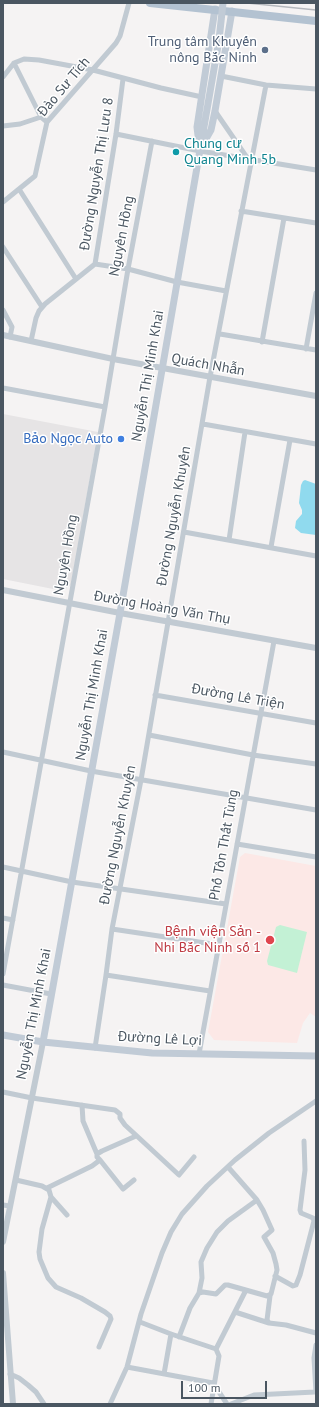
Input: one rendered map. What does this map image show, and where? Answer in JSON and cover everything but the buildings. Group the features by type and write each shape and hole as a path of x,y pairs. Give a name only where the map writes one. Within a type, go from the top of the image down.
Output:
{"main road":[{"path":"150,3 316,20"},
{"name":"Nguyễn Thị Minh Khai","path":"43,1042 120,613 219,40 223,3"},
{"path":"200,151 197,127 215,9"},
{"path":"200,151 211,130 232,11"},
{"name":"Đường Lê Lợi","path":"3,1035 43,1042 152,1053 316,1056"}],"street":[{"name":"Đào Sư Tích","path":"3,202 36,174 47,122 118,40 129,3"},
{"path":"3,76 14,63 24,59 39,60 93,70 123,79 202,97"},
{"path":"14,63 41,117 47,122"},
{"path":"221,76 266,84 316,89"},
{"name":"Đường Nguyễn Thị Lưu 8","path":"30,341 36,318 42,307 94,264 116,134 123,79"},
{"name":"Đường Nguyễn Khuyến","path":"95,1048 119,889 141,780 210,378 220,334 226,291 250,160 266,84"},
{"path":"215,110 250,160"},
{"path":"3,126 25,123 41,117"},
{"path":"116,134 200,151 316,170"},
{"name":"Nguyên Hồng","path":"3,974 152,141"},
{"path":"19,189 76,279"},
{"path":"241,210 316,223"},
{"path":"262,342 284,218"},
{"path":"3,247 42,307"},
{"path":"94,264 128,269 177,282 226,291"},
{"path":"306,349 316,293"},
{"path":"3,310 12,327 10,337"},
{"path":"220,334 316,350"},
{"name":"Quách Nhẫn","path":"3,335 210,378 316,396"},
{"path":"3,388 105,407"},
{"path":"203,424 316,444"},
{"path":"229,540 245,432"},
{"path":"271,547 290,440"},
{"path":"184,532 316,556"},
{"name":"Đường Hoàng Văn Thụ","path":"3,590 168,622 316,648"},
{"name":"Phố Tôn Thất Tùng","path":"199,1054 274,641"},
{"name":"Đường Lê Triện","path":"155,695 316,723"},
{"path":"149,735 253,755 316,764"},
{"path":"3,752 91,771 316,810"},
{"path":"237,844 316,857"},
{"path":"3,867 72,882 226,904"},
{"path":"3,918 13,920"},
{"path":"112,929 219,945"},
{"path":"106,975 210,991"},
{"path":"3,985 52,994"},
{"name":"Nguyễn Thị Minh Khai","path":"3,1242 43,1042"},
{"path":"3,1092 32,1098 110,1108 119,1112 121,1121 179,1175 194,1157"},
{"path":"110,1404 127,1367 141,1314 162,1253 171,1232 182,1214 207,1186 228,1167 269,1133 316,1101"},
{"path":"82,1105 83,1121 97,1157 123,1189 134,1180"},
{"path":"97,1154 136,1136"},
{"path":"275,1276 293,1286 296,1285 300,1276 314,1220 302,1213 300,1210 305,1170 304,1141"},
{"path":"46,1188 100,1160"},
{"path":"228,1167 257,1200 272,1230 264,1237 276,1259 277,1270 270,1296 267,1320 269,1323"},
{"path":"16,1180 46,1188 51,1194 51,1197 67,1215"},
{"path":"51,1197 42,1229 39,1252 40,1259 48,1278 56,1287 81,1298 110,1316 99,1347"},
{"path":"179,1336 190,1308 199,1293 202,1278 201,1262 207,1248 217,1232 228,1220 257,1200"},
{"path":"3,1205 10,1206"},
{"path":"3,1272 6,1361 10,1374 13,1404"},
{"path":"199,1293 216,1294 225,1285 228,1285 270,1296"},
{"path":"216,1349 246,1290"},
{"path":"235,1312 269,1323 301,1329 316,1334"},
{"path":"140,1322 216,1349 219,1356 213,1383 211,1404"},
{"path":"164,1374 171,1334"},
{"path":"231,1404 254,1395 316,1392 314,1358 316,1345"},
{"path":"127,1367 213,1383 227,1404"},
{"path":"10,1374 19,1378 36,1392 44,1404"}],"shaded area":[{"path":"3,414 98,432 71,585 63,591 3,579"},
{"name":"Bệnh viện Sản - Nhi Bắc Ninh số 1","path":"245,853 316,866 316,1017 310,1013 303,1023 297,1043 214,1040 208,1032 240,857"}],"green space":[{"path":"280,925 307,932 297,973 268,965 267,961 276,927"}],"water":[{"path":"305,480 316,484 316,535 301,533 295,528 296,521 302,514 299,503 301,485"}],"railway":[{"path":"247,3 316,10"}],"place":[{"name":"Trung tâm Khuyến nông Bắc Ninh","path":"265,50"},
{"name":"Chung cư Quang Minh 5b","path":"176,152"},
{"name":"Bảo Ngọc Auto","path":"121,439"},
{"name":"Bệnh viện Sản - Nhi Bắc Ninh số 1","path":"270,940"}]}
